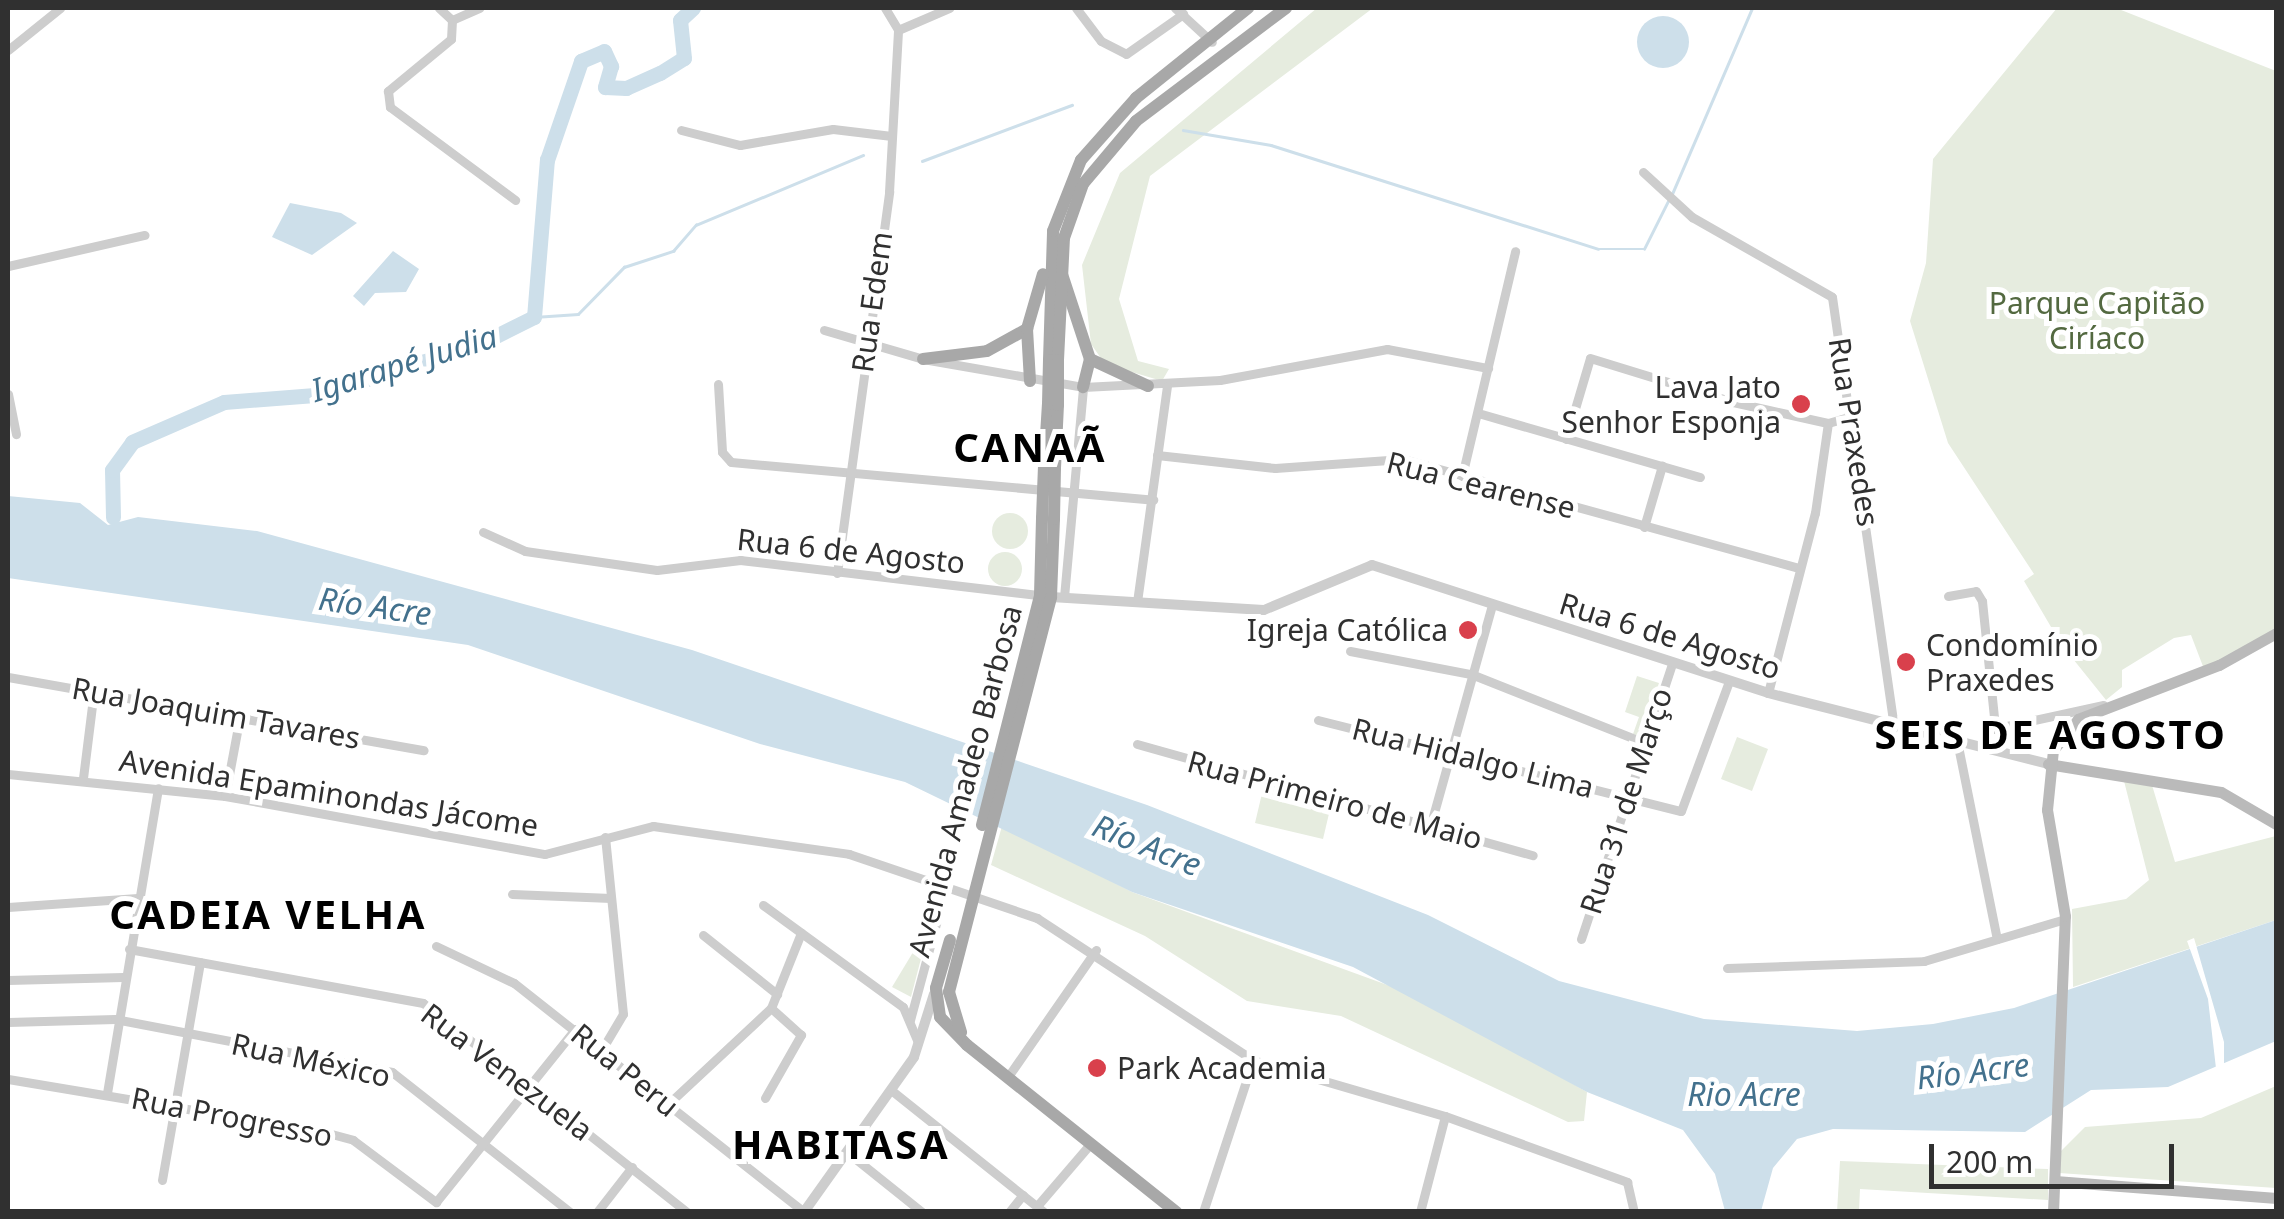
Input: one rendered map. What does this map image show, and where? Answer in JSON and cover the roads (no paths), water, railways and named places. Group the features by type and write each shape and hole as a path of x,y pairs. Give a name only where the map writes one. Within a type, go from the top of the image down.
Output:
{"main road":[{"name":"Avenida Amadeo Barbosa","path":"1176,1212 968,1046 940,1017 942,990 1052,596 1048,518 1054,263 1064,192 1089,148 1136,98 1212,42 1248,8"},
{"name":"Avenida Amadeo Barbosa","path":"1054,263 1074,206 1109,148 1286,8"},
{"path":"1030,381 1028,328 1054,263"},
{"path":"1054,263 1090,359 1084,387"},
{"path":"923,359 987,351 1028,328"},
{"path":"1090,359 1148,386"},
{"path":"2053,1212 2065,921 2047,810 2048,764 2068,727 2106,705 2220,665 2276,633"},
{"name":"Rua 6 de Agosto","path":"2048,764 2221,792 2276,824"},
{"name":"Avenida Amadeo Barbosa","path":"942,990 968,1046"},
{"path":"2056,1176 2276,1198"}],"street":[{"path":"8,50 60,8"},
{"path":"439,8 452,20"},
{"path":"452,20 478,8"},
{"path":"885,8 898,30 949,8"},
{"path":"1076,8 1101,41 1126,54 1179,10 1212,42"},
{"path":"452,20 446,43 388,90 390,107 515,200"},
{"name":"Rua Edem","path":"837,573 892,136 898,30"},
{"path":"681,130 740,145 833,129 892,136"},
{"name":"Rua Praxedes","path":"1643,172 1692,217 1832,297 1894,728"},
{"path":"8,266 145,235"},
{"path":"1462,476 1516,251"},
{"path":"824,330 923,359 1030,381 1084,387 1167,386 1387,349 1488,368"},
{"path":"1566,439 1590,358 1828,423 1849,417"},
{"path":"718,384 725,458 1152,500"},
{"path":"1137,602 1167,386"},
{"path":"1052,596 1084,387"},
{"path":"8,394 16,434"},
{"path":"1478,412 1700,477"},
{"path":"1768,694 1799,568 1828,423"},
{"name":"Rua Cearense","path":"1158,455 1276,468 1384,457 1799,568"},
{"path":"1644,527 1662,466"},
{"name":"Rua 6 de Agosto","path":"483,532 525,551 657,570 695,572 740,560 1052,596 1276,609 1372,565 1768,694 2048,764"},
{"path":"1948,596 1976,592 1982,601 1993,729 1983,747"},
{"path":"1430,827 1492,606"},
{"path":"1350,652 1471,674 1643,742"},
{"name":"Rua 31 de Março","path":"1581,938 1672,664"},
{"name":"Rua Joaquim Tavares","path":"8,678 424,750"},
{"name":"Rua Hidalgo Lima","path":"1318,720 1452,750 1681,811 1729,681"},
{"path":"83,778 94,690"},
{"path":"1993,729 2106,705"},
{"path":"225,796 240,716"},
{"path":"1958,741 1997,940"},
{"name":"Rua Primeiro de Maio","path":"1138,744 1534,855"},
{"name":"Avenida Epaminondas Jácome","path":"8,774 83,778 225,796 545,854 652,826 755,838 948,883 1096,950 1253,1060 1445,1116 1628,1182 1634,1195 1634,1212"},
{"path":"107,1093 115,1020 158,788"},
{"path":"602,1051 622,1014 605,838"},
{"path":"910,1020 948,883"},
{"path":"512,894 611,898"},
{"path":"8,907 138,898"},
{"path":"763,905 910,1020 919,1046"},
{"path":"1727,968 1874,966 2065,921"},
{"path":"667,1104 771,1008 801,932"},
{"path":"704,935 776,994"},
{"name":"Rua Peru","path":"436,946 495,971 575,1029 803,1211"},
{"name":"Rua Venezuela","path":"129,949 423,1004 687,1212"},
{"path":"1007,1078 1096,950"},
{"path":"162,1180 200,962"},
{"path":"8,980 123,977"},
{"path":"803,1211 919,1046 942,990"},
{"path":"764,1098 801,1035 771,1008"},
{"name":"Rua México","path":"8,1022 115,1020 392,1072 570,1212"},
{"path":"482,1144 575,1029"},
{"path":"1203,1212 1253,1060"},
{"name":"Rua Progresso","path":"8,1079 107,1093 353,1140 436,1202 482,1144"},
{"path":"890,1090 1041,1209 1091,1144"},
{"path":"1420,1212 1445,1116"},
{"path":"847,1152 922,1212"},
{"path":"597,1212 632,1167"},
{"path":"1009,1212 1023,1196"}],"water":[{"path":"1663,16 1682,23 1689,42 1682,61 1663,68 1644,61 1637,42 1644,23"},
{"path":"290,203 341,213 357,223 312,255 272,237"},
{"path":"393,251 419,269 406,292 375,293 364,306 353,296"},
{"name":"Rio Acre","path":"8,496 80,503 108,525 138,517 257,531 692,650 1147,805 1428,915 1559,981 1704,1019 1857,1031 1933,1024 2014,1008 2276,920 2276,1041 2168,1087 2091,1090 2025,1132 1833,1129 1797,1139 1773,1168 1761,1211 1725,1211 1715,1174 1683,1130 1587,1092 1353,967 1132,892 905,782 760,744 468,645 8,578"}],"waterway":[{"name":"Igarapé Judia","path":"113,517 112,470 132,442 224,402 315,395 480,344 534,317 547,160 581,61 604,51 611,66 605,87 626,88 660,73 684,58 680,20 693,8"},
{"path":"1672,194 1752,8"},
{"path":"922,161 1072,105"},
{"path":"1183,130 1271,145 1598,249 1644,249 1668,201"},
{"path":"534,317 578,314 624,267 673,251 696,225 863,155"}],"place":[{"name":"Lava Jato Senhor Esponja","path":"1801,404"},
{"name":"Igreja Católica","path":"1468,630"},
{"name":"Condomínio Praxedes","path":"1906,662"},
{"name":"Park Academia","path":"1097,1068"}],"district":[{"name":"CANAÃ","path":"1030,447"},
{"name":"SEIS DE AGOSTO","path":"2051,734"},
{"name":"CADEIA VELHA","path":"268,914"},
{"name":"HABITASA","path":"841,1144"}],"park label":[{"name":"Parque Capitão Ciríaco","path":"2097,320"}],"water label":[{"name":"Río Acre","path":"375,606"},
{"name":"Río Acre","path":"1147,845"},
{"name":"Río Acre","path":"1973,1071"}]}
